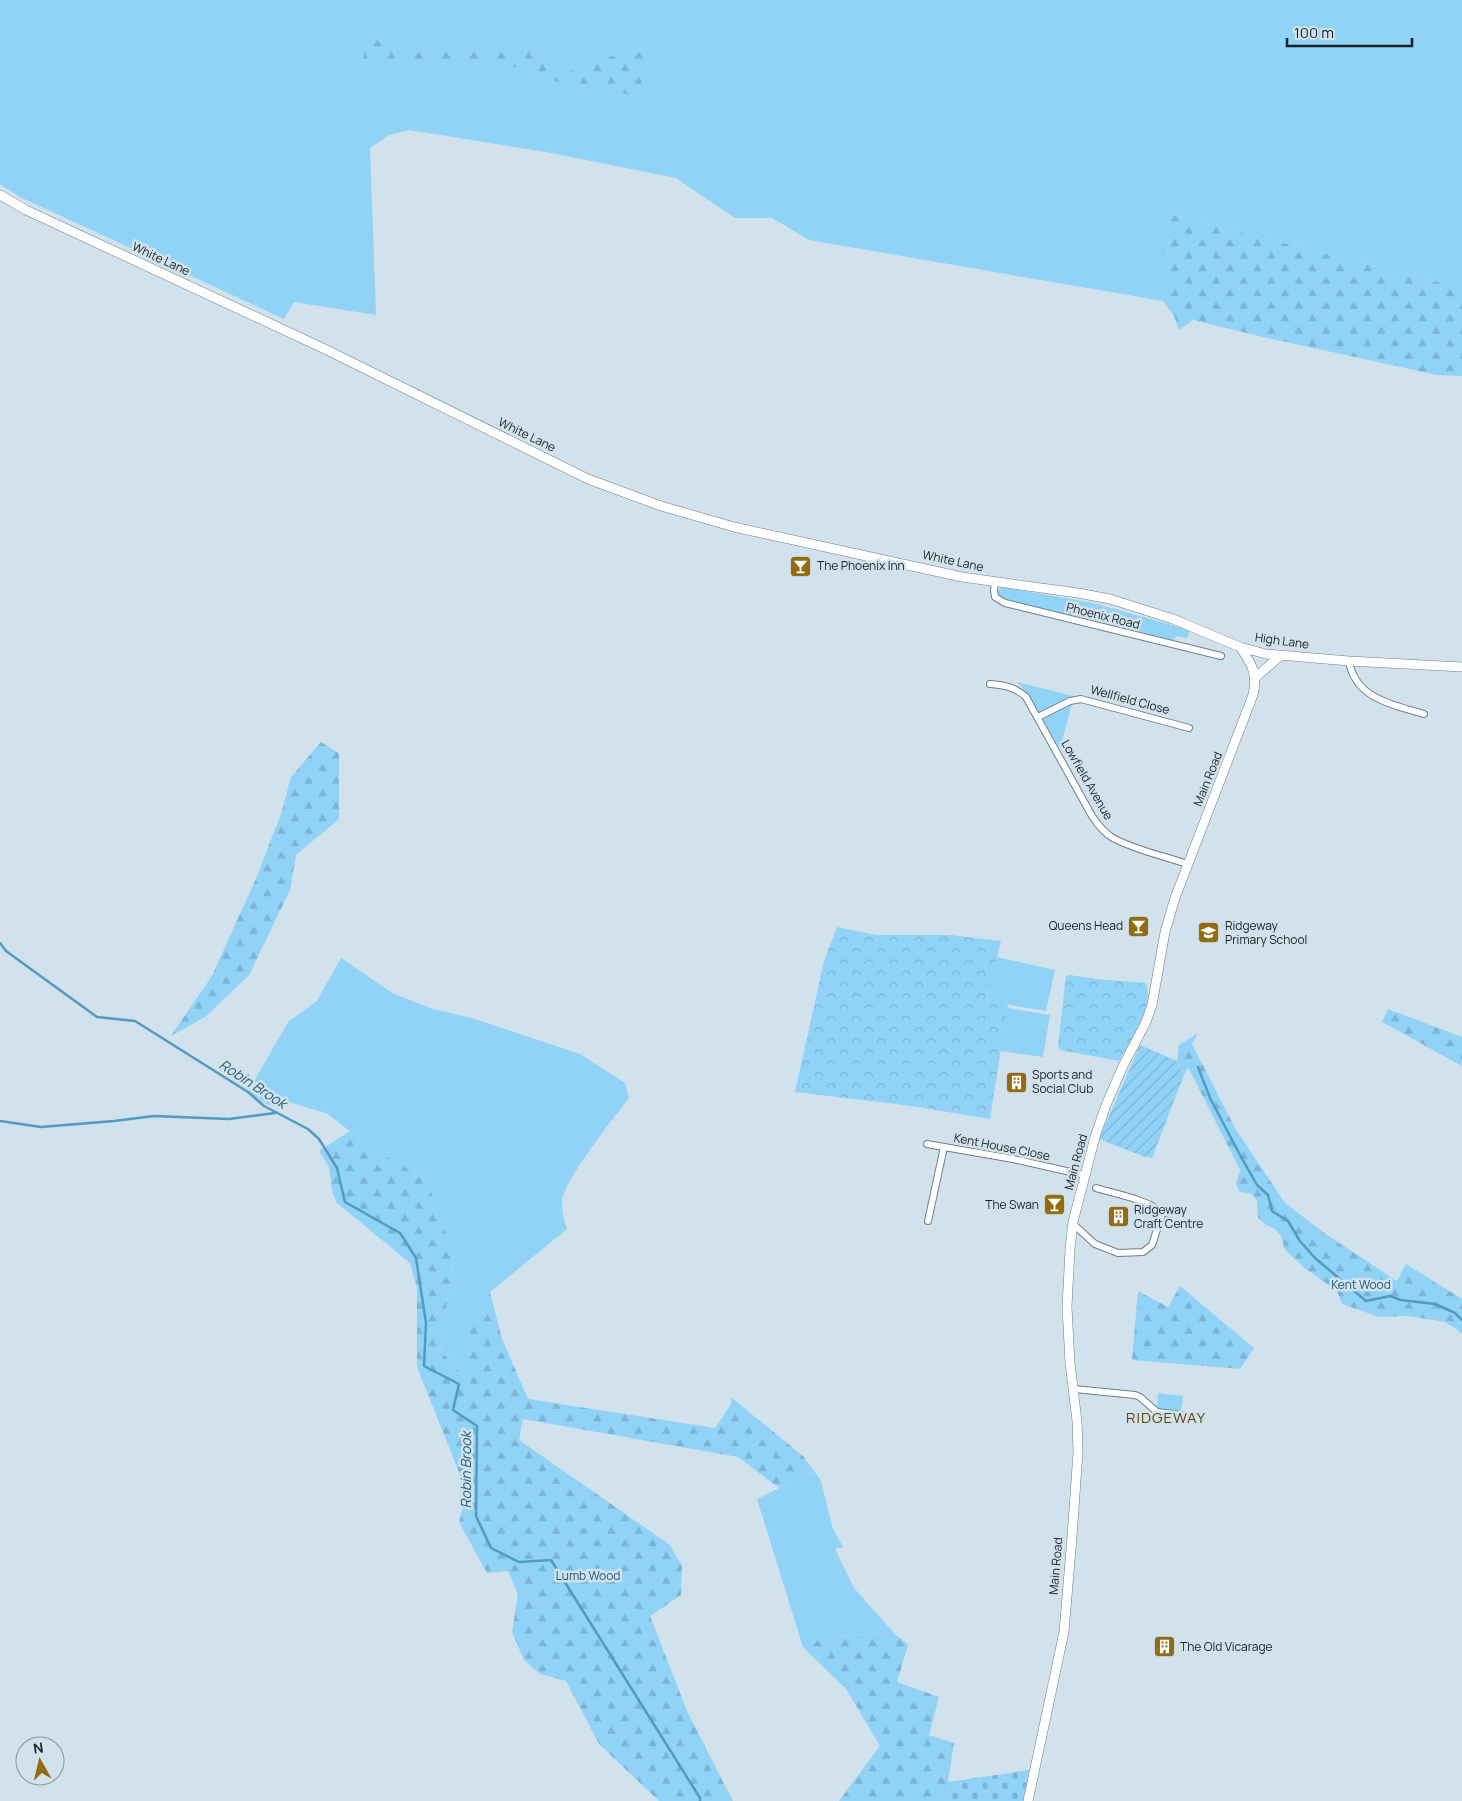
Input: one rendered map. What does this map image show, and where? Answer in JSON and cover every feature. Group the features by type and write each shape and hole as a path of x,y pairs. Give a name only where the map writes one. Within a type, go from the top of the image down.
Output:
{"main road":[{"name":"White Lane","path":"0,194 26,210 327,350 588,479 661,506 734,527 962,577 1078,593"},
{"name":"High Lane","path":"1078,593 1110,599 1173,619 1240,647 1280,656 1462,667"},
{"path":"1240,647 1252,664 1256,677 1280,656"},
{"name":"Main Road","path":"1028,1801 1064,1632 1078,1452 1067,1307 1073,1224 1084,1175 1106,1105 1149,1014 1158,979 1165,932 1175,898 1253,695 1256,677"}],"street":[{"name":"Phoenix Road","path":"995,582 995,597 1004,603 1221,656"},
{"path":"1350,661 1354,677 1361,686 1378,700 1424,714"},
{"name":"Lowfield Avenue","path":"990,684 1011,687 1020,691 1031,704 1092,816 1104,832 1126,844 1187,864"},
{"name":"Wellfield Close","path":"1038,717 1070,701 1081,699 1189,728"},
{"name":"Kent House Close","path":"927,1144 1013,1159 1084,1175"},
{"name":"Kent House Close","path":"928,1221 944,1147"},
{"path":"1073,1224 1095,1244 1118,1253 1143,1252 1152,1245 1162,1214 1159,1209 1145,1202 1096,1188"},
{"path":"1162,1214 1172,1210"},
{"path":"1074,1389 1135,1395 1157,1412 1189,1416"}],"green space":[{"path":"0,0 1462,0 1462,288 1171,215 1163,301 809,240 772,218 735,218 676,178 546,152 409,130 389,135 370,148 376,315 294,302 284,319 20,197 0,184"},
{"path":"391,35 399,50 492,46 533,49 559,72 582,69 631,48 645,56 641,86 634,96 601,88 554,81 520,68 487,60 444,65 364,63 363,46"},
{"path":"1171,215 1462,288 1462,376 1437,375 1193,320 1179,330 1174,316 1163,301"},
{"path":"1001,587 1093,603 1190,630 1187,638 1176,636 1174,640 1005,600 997,592"},
{"path":"1017,682 1074,696 1060,748 1026,692"},
{"path":"321,742 339,753 339,819 296,855 290,890 249,975 205,1017 171,1036 212,976 257,876 281,814 291,777"},
{"path":"837,927 876,935 950,935 1001,941 987,1000 1008,1004 990,1119 905,1105 795,1092 824,961"},
{"path":"997,957 1055,970 1046,1011 987,1001"},
{"path":"341,958 392,993 433,1009 472,1018 580,1054 625,1083 629,1098 590,1150 570,1180 564,1193 562,1205 567,1229 490,1292 476,1325 471,1386 440,1349 454,1255 365,1143 328,1114 292,1103 269,1105 248,1092 288,1022 317,1001"},
{"path":"1066,976 1145,983 1148,991 1145,1012 1119,1061 1060,1050 1058,1046"},
{"path":"1007,1008 1050,1015 1043,1057 1000,1051"},
{"path":"1388,1009 1462,1037 1462,1066 1382,1022"},
{"name":"Kent Wood","path":"1198,1033 1192,1044 1235,1128 1285,1203 1327,1235 1397,1281 1406,1264 1462,1299 1462,1333 1445,1322 1408,1316 1379,1317 1342,1304 1337,1291 1306,1269 1285,1250 1281,1236 1274,1228 1258,1218 1257,1201 1252,1194 1240,1192 1236,1184 1240,1170 1188,1067 1184,1075 1177,1061 1179,1045"},
{"path":"1140,1045 1177,1061 1184,1075 1152,1158 1099,1139"},
{"name":"Lumb Wood","path":"350,1131 365,1143 427,1181 454,1255 440,1349 470,1385 464,1332 476,1325 490,1292 502,1339 528,1399 715,1428 730,1406 732,1398 803,1456 814,1471 779,1488 738,1457 523,1419 519,1440 670,1545 682,1566 681,1595 650,1616 687,1711 733,1801 659,1801 599,1744 566,1681 540,1674 524,1660 512,1632 518,1594 508,1571 487,1573 459,1522 467,1492 417,1367 417,1288 410,1263 337,1203 332,1191 329,1167 319,1151"},
{"path":"1180,1286 1254,1348 1240,1369 1132,1360 1138,1291 1168,1307"},
{"path":"1158,1393 1183,1396 1181,1412 1157,1408"},
{"path":"814,1471 821,1481 833,1529 843,1547 835,1549 854,1588 894,1633 829,1636 803,1647 757,1499"},
{"path":"894,1633 908,1645 897,1682 939,1697 929,1735 954,1743 948,1782 950,1801 839,1801 880,1746 846,1689 803,1647 829,1636"},
{"path":"1029,1770 1023,1801 950,1801 948,1782"}],"waterway":[{"name":"Robin Brook","path":"0,943 6,951 97,1017 135,1021 248,1092 264,1106 308,1129 319,1139 337,1168 345,1202 400,1233 416,1258 426,1323 424,1366 459,1384 453,1410 477,1426 476,1516 491,1548 519,1562 551,1560 700,1798 700,1801"},
{"path":"1198,1067 1210,1098 1240,1155 1257,1185 1268,1195 1272,1211 1288,1221 1300,1241 1315,1258 1366,1301 1390,1296 1401,1300 1435,1304 1455,1313 1462,1320"},
{"path":"0,1121 41,1127 154,1116 229,1119 275,1113"}],"place":[{"name":"The Phoenix Inn","path":"801,566"},
{"name":"Queens Head","path":"1139,926"},
{"name":"Ridgeway Primary School","path":"1209,933"},
{"name":"Sports and Social Club","path":"1016,1082"},
{"name":"The Swan","path":"1055,1205"},
{"name":"Ridgeway Craft Centre","path":"1118,1217"},
{"name":"The Old Vicarage","path":"1164,1647"}],"district":[{"name":"RIDGEWAY","path":"1166,1418"}]}
